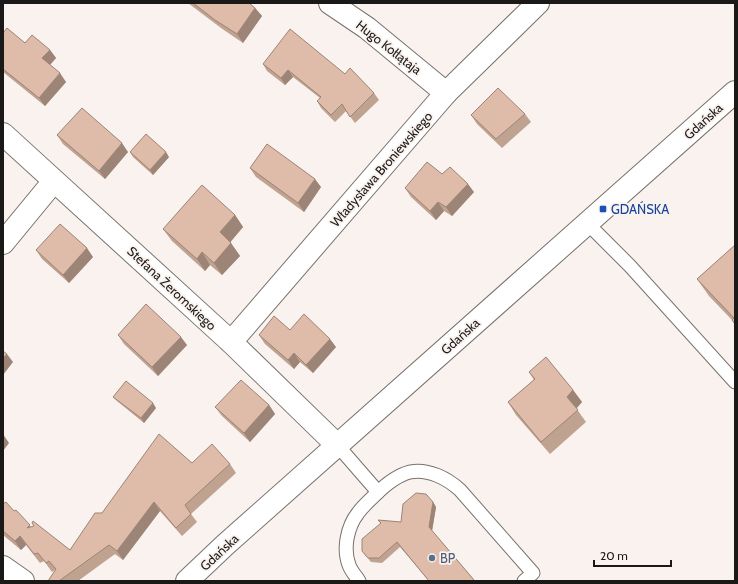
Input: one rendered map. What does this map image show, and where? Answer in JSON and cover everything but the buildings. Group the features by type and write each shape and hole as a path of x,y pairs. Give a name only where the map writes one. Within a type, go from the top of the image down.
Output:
{"street":[{"name":"Hugo Kołłątaja","path":"330,3 367,28 446,93"},
{"name":"Władysława Broniewskiego","path":"231,342 446,93 538,3"},
{"name":"Gdańska","path":"187,581 231,540 735,92"},
{"name":"Stefana Żeromskiego","path":"3,134 231,342 338,446"},
{"path":"3,243 54,181"},
{"path":"3,567 24,581"}],"lane":[{"path":"587,223 630,266 735,382"},
{"path":"338,446 378,492"},
{"path":"359,581 349,566 347,539 350,526 358,513 378,492 400,476 411,472 435,474 453,484 533,573 524,581"}],"place":[{"name":"GDAŃSKA","path":"603,209"},
{"name":"BP","path":"432,558"}]}
